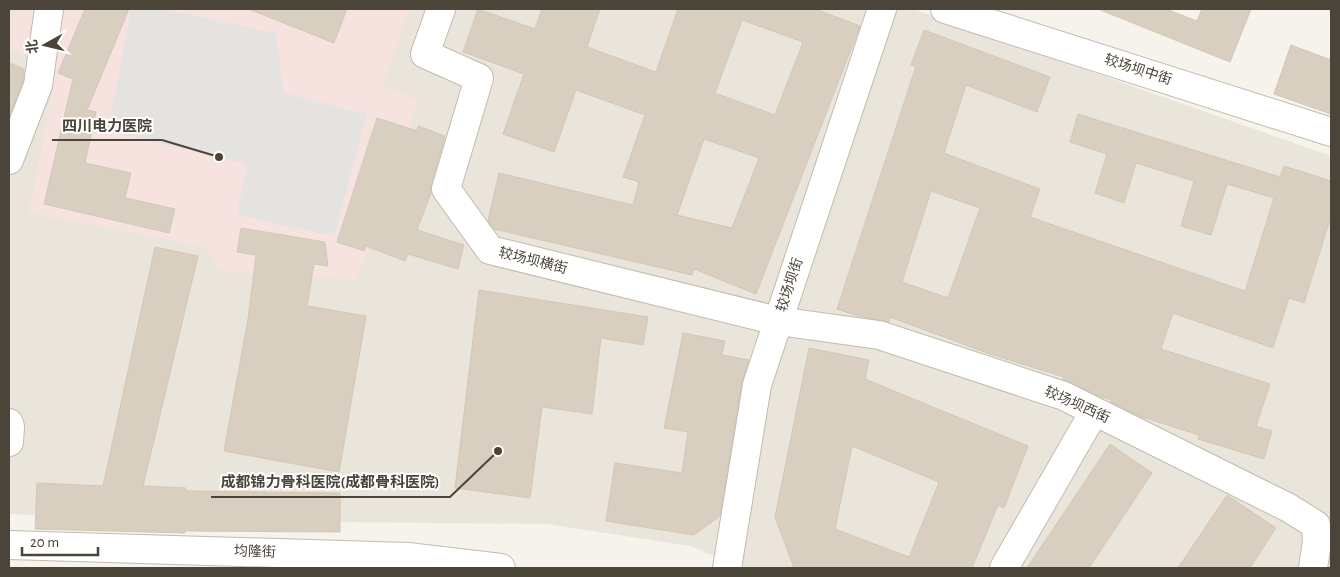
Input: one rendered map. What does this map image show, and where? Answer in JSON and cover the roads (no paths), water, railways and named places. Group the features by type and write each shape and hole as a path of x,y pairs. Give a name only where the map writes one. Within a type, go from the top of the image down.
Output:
{"street":[{"path":"9,160 38,85 49,9"},
{"name":"较场坝横街","path":"441,9 425,54 479,78 446,188 490,250 778,321"},
{"name":"较场坝街","path":"727,568 757,385 882,9"},
{"name":"较场坝中街","path":"945,9 1331,132"},
{"name":"较场坝西街","path":"778,321 879,335 1064,396 1289,508 1316,525 1317,542 1313,568"},
{"path":"1004,568 1094,412"},
{"path":"9,423 9,442"},
{"name":"均隆街","path":"9,545 408,557 501,568"}],"place":[{"name":"四川电力医院","path":"219,157"},
{"name":"成都锦力骨科医院(成都骨科医院)","path":"498,451"}]}
